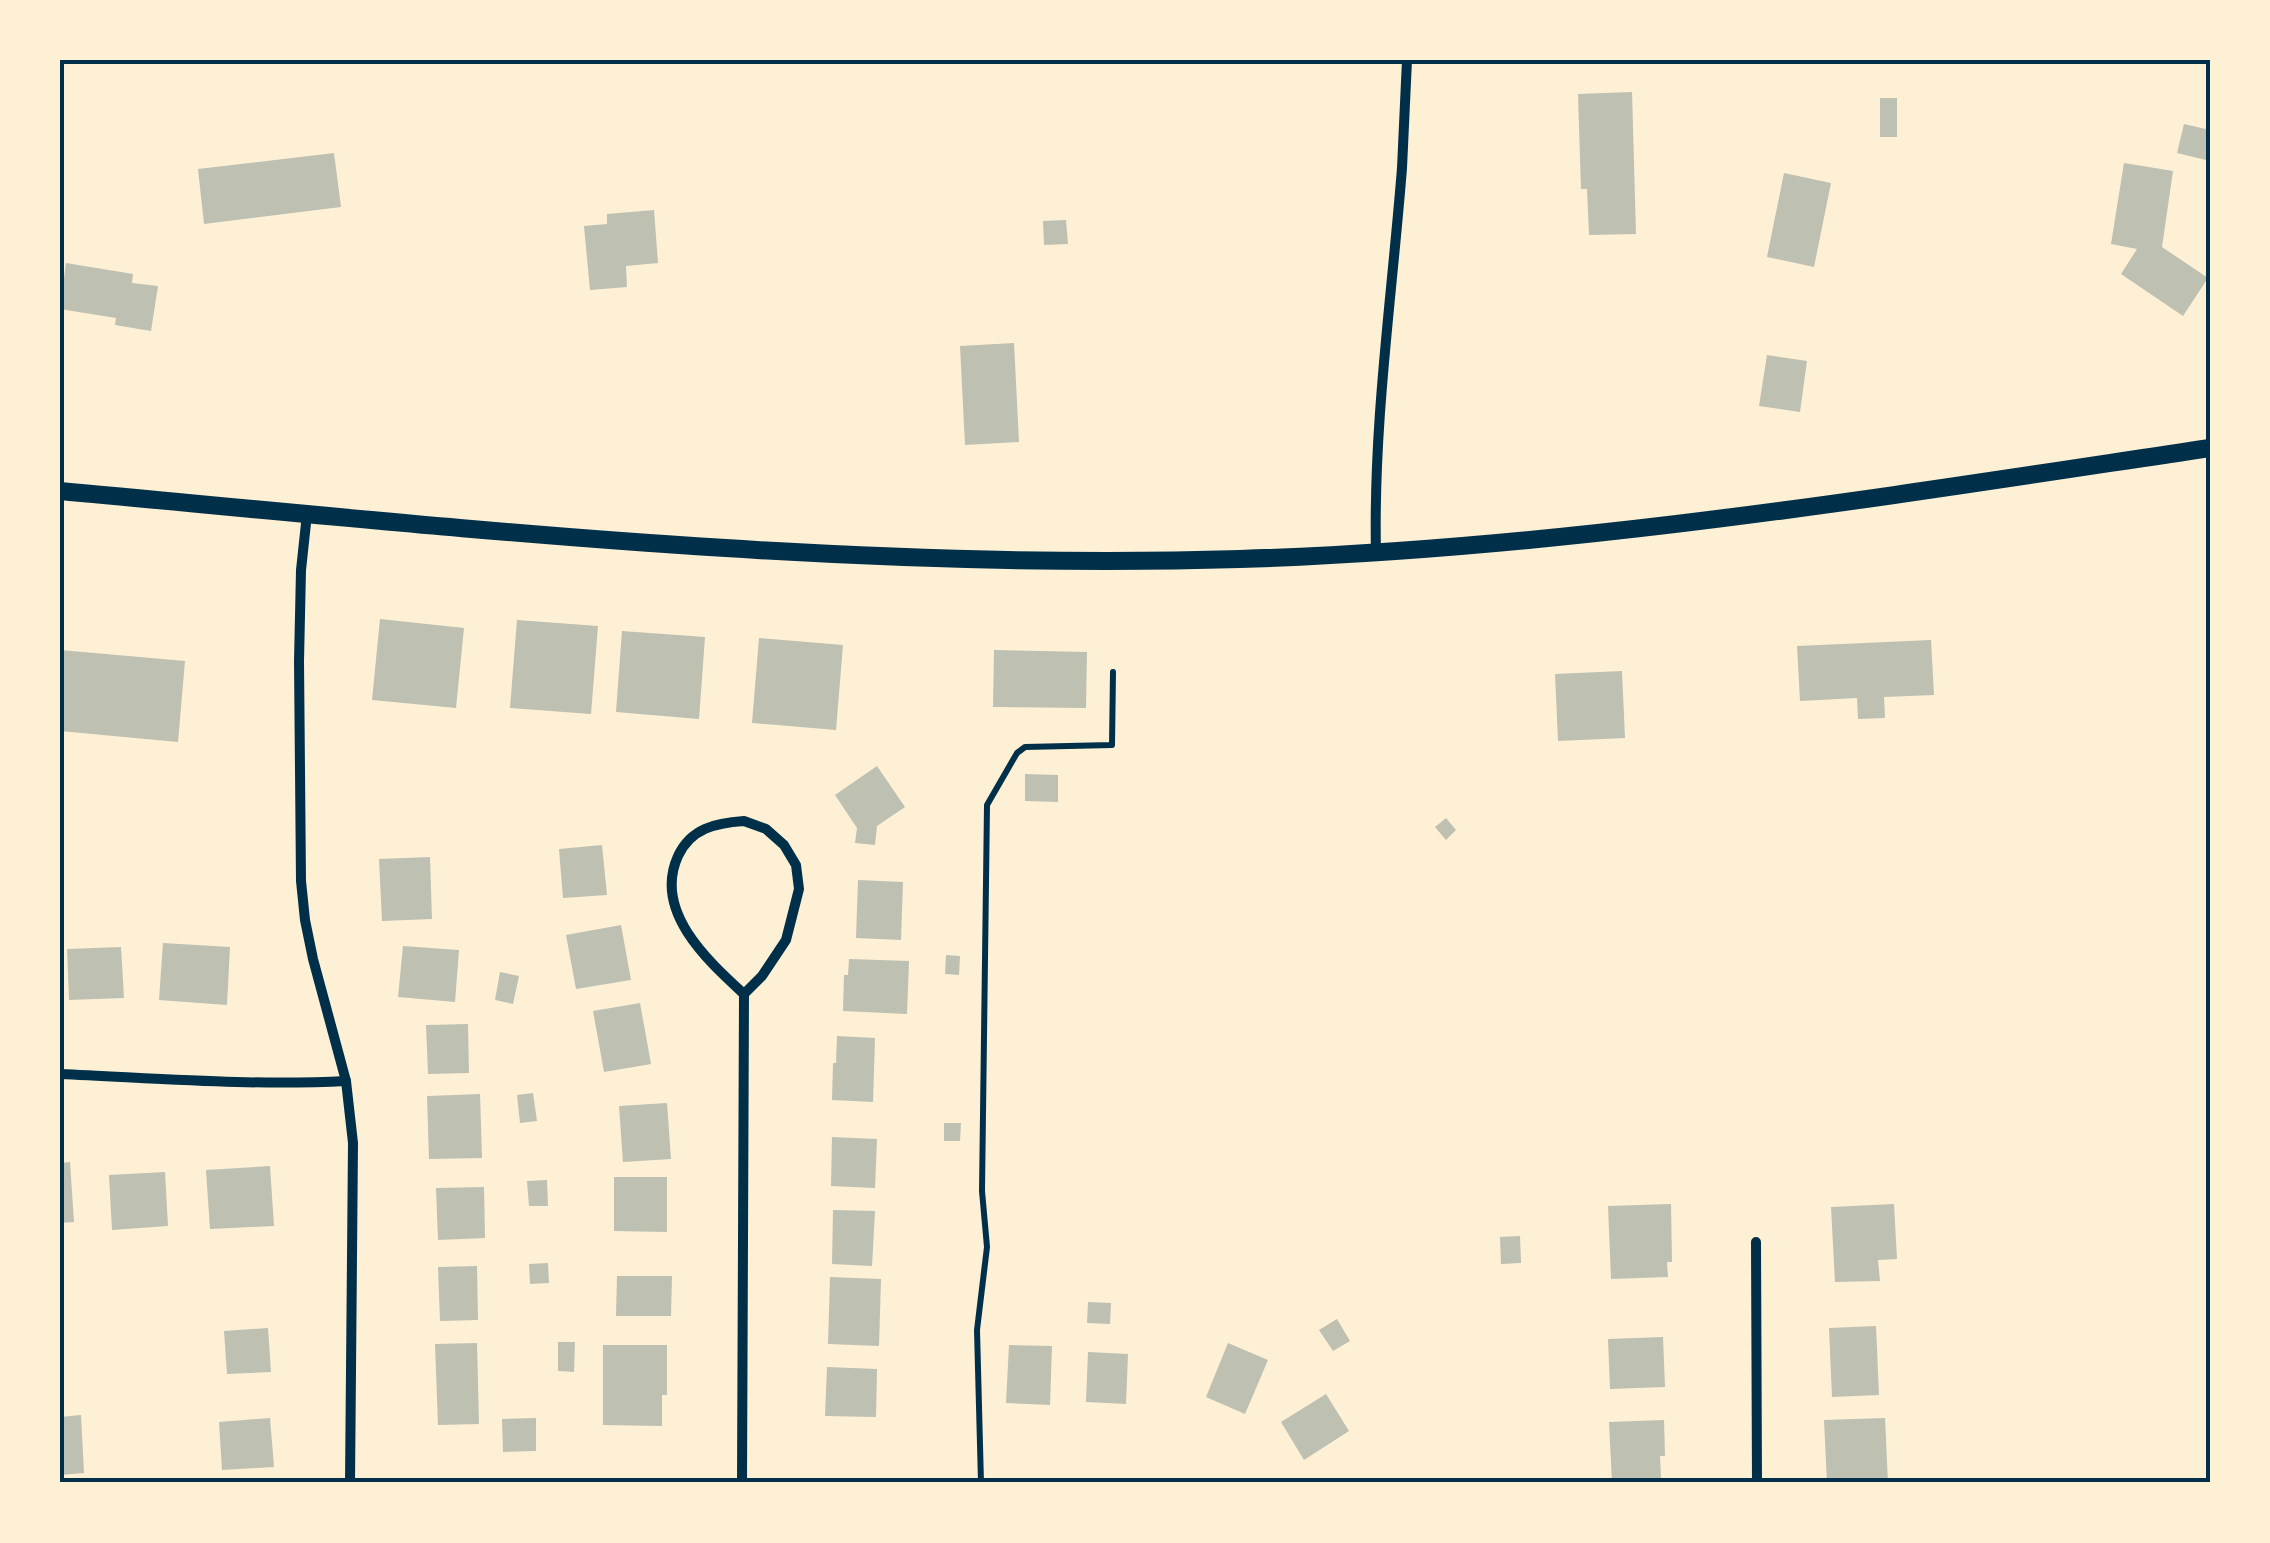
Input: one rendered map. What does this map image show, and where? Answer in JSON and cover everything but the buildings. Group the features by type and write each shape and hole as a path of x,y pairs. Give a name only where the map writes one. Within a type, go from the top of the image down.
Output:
{"street":[{"path":"1376,553 1375,499 1384,354 1402,166 1407,60"},
{"path":"60,491 708,548 1048,562 1151,561 1510,544 1658,528 2210,448"},
{"path":"307,514 299,661 301,881 313,959 346,1081 353,1143 350,1483"},
{"path":"742,1483 744,994 762,976 786,940 799,888 796,865 784,844 766,829 744,822 720,822 698,832 682,848 672,870 671,893 678,916 694,941 712,965 744,994"},
{"path":"60,1074 299,1084 346,1081"},
{"path":"1756,1242 1758,1483"}],"path":[{"path":"981,1483 977,1330 987,1247 982,1191 987,805 1017,752 1025,747 1112,745 1113,672"}]}
